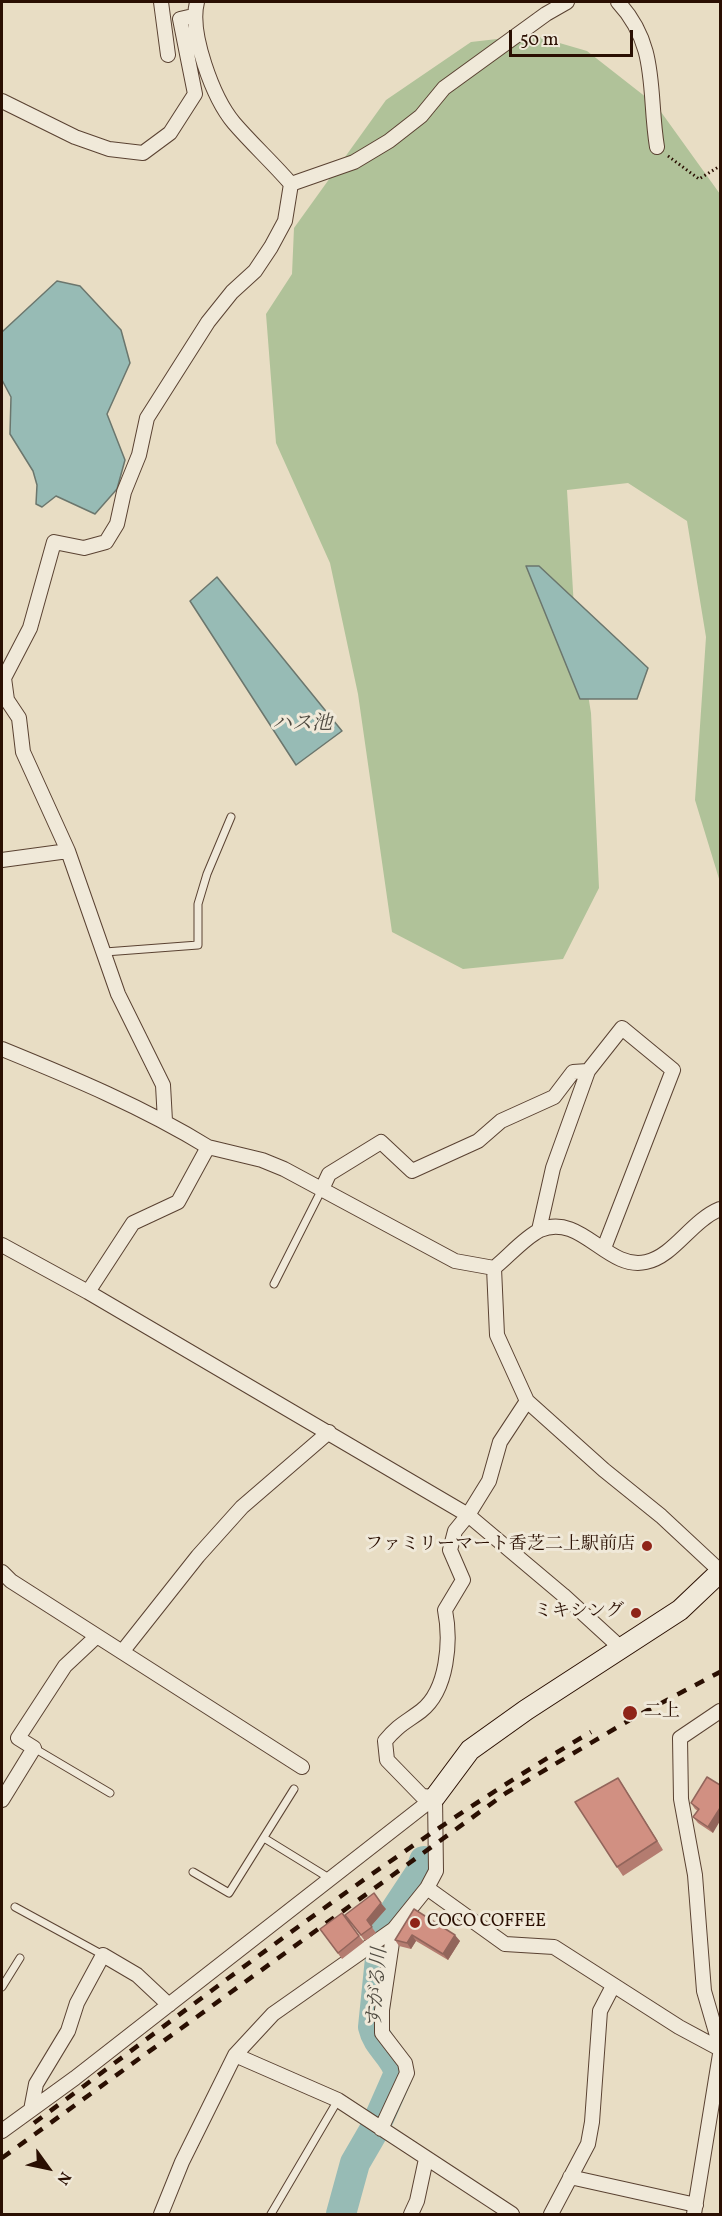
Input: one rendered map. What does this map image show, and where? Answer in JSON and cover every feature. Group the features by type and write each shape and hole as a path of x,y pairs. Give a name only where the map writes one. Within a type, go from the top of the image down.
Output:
{"street":[{"path":"161,2 168,55"},
{"path":"197,2 193,16 198,40 209,73 233,122 291,184"},
{"path":"291,184 354,162 389,141 421,116 444,88 546,14 567,2"},
{"path":"618,2 630,14 645,42 650,68 652,120 657,147"},
{"path":"2,101 75,137 109,150 143,153 170,133 195,93 180,19 193,16"},
{"path":"165,1120 163,1085 118,994 68,851 23,753 19,718 8,700 4,678 30,628 54,542 84,548 106,542 117,524 124,492 139,455 147,418 208,322 232,292 255,270 271,247 285,221 291,184"},
{"path":"2,860 68,851"},
{"path":"539,1230 553,1168 588,1071 622,1028 673,1070 603,1248"},
{"path":"2,1049 165,1120 208,1147 262,1160 322,1189 455,1261 494,1268"},
{"path":"322,1189 329,1174 381,1142 412,1171 478,1141 501,1121 554,1097 573,1072 588,1071"},
{"path":"88,1292 133,1223 178,1202 208,1147"},
{"path":"494,1268 539,1230 557,1226 585,1236 619,1259 645,1263 663,1256 692,1227 720,1209"},
{"path":"2,1245 330,1432 468,1515 563,1595 622,1649"},
{"path":"2,2131 169,2005 435,1797 470,1750 526,1710 680,1610 720,1571 661,1516 527,1401 497,1335 494,1268"},
{"path":"435,1797 422,1796 387,1760 385,1741 399,1724 421,1711 437,1695 447,1649 448,1627 445,1610 464,1580 450,1550 455,1531 489,1481 500,1442 527,1401"},
{"path":"122,1652 198,1556 242,1507 330,1432"},
{"path":"2,1572 11,1581 302,1767"},
{"path":"4,1791 34,1748 18,1738 65,1666 97,1636"},
{"path":"720,1711 680,1738 681,1799 695,1875 704,1991 720,2048"},
{"path":"161,2214 182,2162 235,2055 273,2014 384,1936 427,1888 436,1871 435,1797"},
{"path":"427,1888 505,1944 554,1947 679,2028 720,2048"},
{"path":"377,2127 407,2073 405,2062 382,2033 384,1936"},
{"path":"31,2110 36,2084 68,2031 77,2003 103,1956 138,1975 169,2005"},
{"path":"551,2214 588,2144 592,2122 600,2011 613,1986"},
{"path":"570,2177 695,2210 720,2054"},
{"path":"235,2055 338,2100 426,2160 512,2214"},
{"path":"411,2214 417,2201 426,2160"}],"lane":[{"path":"105,952 198,945 198,904 207,874 231,817"},
{"path":"274,1284 322,1189"},
{"path":"34,1748 110,1793"},
{"path":"193,1872 230,1893 294,1789"},
{"path":"264,1838 329,1878"},
{"path":"15,1907 103,1956"},
{"path":"2,1987 20,1958"},
{"path":"271,2214 338,2100"}],"path":[{"path":"657,147 699,179 720,166"}],"green space":[{"path":"532,35 587,51 656,105 720,194 720,882 695,800 706,637 687,521 628,483 567,490 574,608 591,713 599,888 563,959 463,969 392,932 358,694 330,563 276,443 266,314 292,274 294,228 386,100 471,42"}],"water":[{"path":"57,281 80,286 121,330 130,363 107,414 125,460 117,489 95,514 56,496 42,507 36,504 37,485 33,471 10,434 11,397 2,380 2,332"},
{"path":"526,566 539,566 648,668 637,699 580,699"},
{"name":"ハス池","path":"217,577 342,731 296,765 190,601"}],"building":[{"path":"707,1777 720,1785 720,1808 708,1827 693,1817 699,1809 691,1803"},
{"path":"618,1778 657,1841 617,1867 575,1802"},
{"path":"374,1893 381,1903 367,1920 372,1927 361,1935 345,1915"},
{"path":"414,1909 455,1935 443,1954 412,1935 407,1943 395,1940"},
{"path":"342,1913 359,1936 338,1953 320,1929"}],"waterway":[{"name":"すがる川","path":"341,2214 355,2163 373,2132 399,2073 394,2061 378,2040 373,2027 383,1929 420,1873 424,1861"}],"railway":[{"path":"2,2158 506,1793 633,1718 720,1672"},
{"path":"34,2123 239,1970 377,1871 518,1776 591,1732"}],"place":[{"name":"ファミリーマート香芝二上駅前店","path":"647,1546"},
{"name":"ミキシング","path":"636,1613"},
{"name":"二上","path":"630,1713"},
{"name":"COCO COFFEE","path":"415,1923"}]}
